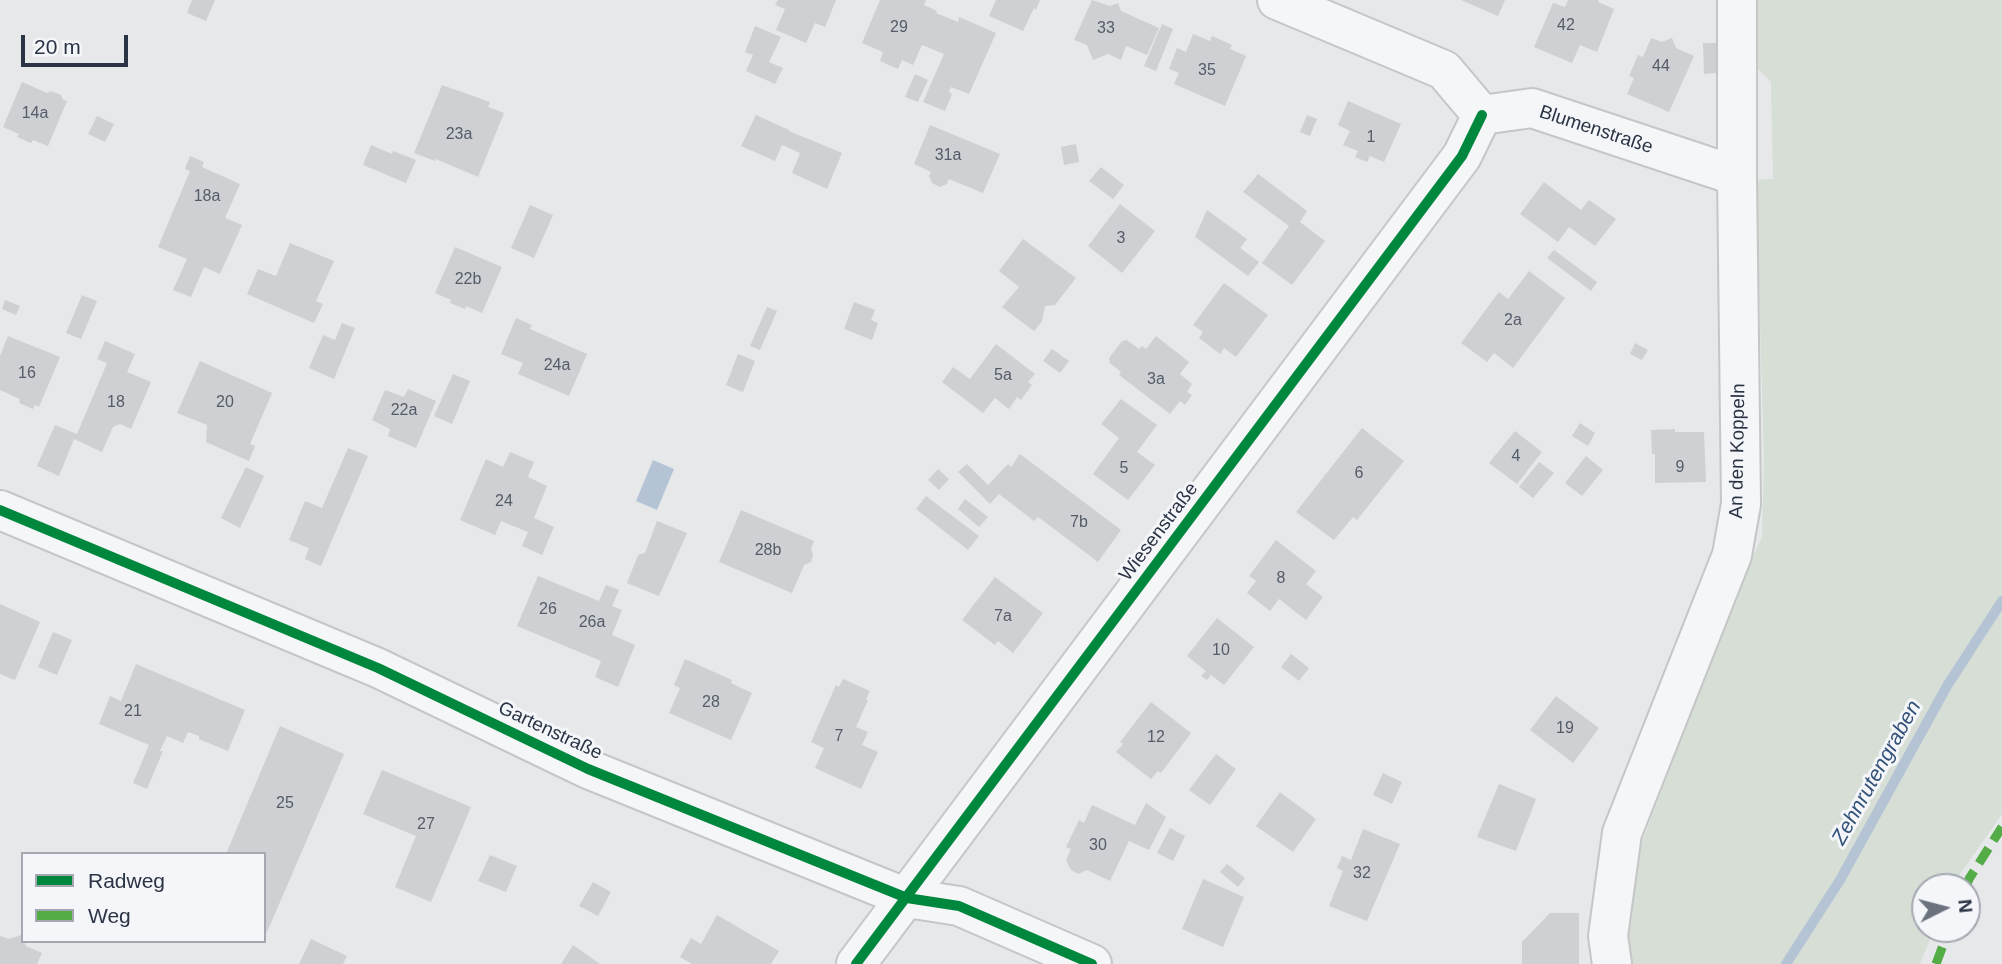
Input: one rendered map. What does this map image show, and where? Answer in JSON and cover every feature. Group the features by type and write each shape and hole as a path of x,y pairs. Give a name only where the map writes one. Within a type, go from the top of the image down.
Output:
{"street":[{"path":"1277,0 1444,70 1482,115"},
{"name":"An den Koppeln","path":"1612,964 1608,936 1622,833 1732,555 1741,504 1737,0"},
{"name":"Blumenstraße","path":"1482,115 1532,108 1737,176"},
{"name":"Wiesenstraße","path":"856,964 1462,156 1482,115"},
{"name":"Gartenstraße","path":"0,510 378,668 588,769 907,898 959,906 1092,964"}],"shaded area":[{"path":"1755,0 2002,0 2002,814 1961,873 1911,873 1911,943 1928,943 1920,964 1627,964 1625,933 1634,863 1737,591 1762,537 1764,461 1756,180 1773,179 1771,82 1755,66"}],"water":[{"path":"653,460 674,469 657,510 636,501"}],"building":[{"path":"192,0 215,0 206,21 187,13"},
{"path":"778,0 836,0 825,27 815,23 806,43 776,30 785,9 775,5"},
{"path":"880,0 926,0 924,5 937,11 936,13 958,22 959,17 996,33 969,94 951,87 949,92 952,94 945,111 923,102 944,54 922,45 913,65 902,60 898,69 880,61 883,52 862,43"},
{"path":"996,0 1040,0 1023,31 989,16"},
{"path":"1092,0 1110,6 1118,3 1121,11 1159,28 1147,55 1126,46 1121,60 1108,54 1093,60 1087,45 1074,40"},
{"path":"1461,0 1505,0 1498,16"},
{"path":"1568,0 1599,0 1598,2 1614,9 1597,52 1580,45 1572,63 1534,47 1553,3 1565,7"},
{"path":"1162,24 1173,29 1156,71 1144,66"},
{"path":"755,26 781,37 769,62 783,68 775,84 746,71 753,55 745,52"},
{"path":"1193,34 1210,41 1212,36 1232,45 1230,49 1246,56 1225,106 1174,84 1179,73 1169,69 1177,48 1186,52"},
{"path":"1651,38 1662,42 1672,38 1676,48 1694,56 1669,112 1627,94 1634,78 1629,76 1638,55 1643,57"},
{"path":"1703,43 1716,43 1717,73 1704,74"},
{"path":"915,74 928,80 918,102 905,97"},
{"path":"22,82 47,93 51,91 61,95 63,100 67,101 48,146 33,140 31,143 3,127"},
{"path":"442,85 490,102 488,107 504,113 478,177 436,159 435,161 414,153"},
{"path":"1348,101 1401,124 1384,162 1370,156 1367,162 1355,157 1358,151 1343,145 1350,131 1338,125"},
{"path":"756,115 842,153 827,189 792,173 800,153 782,145 775,161 741,146"},
{"path":"1307,115 1317,119 1310,136 1300,132"},
{"path":"97,116 114,124 105,142 88,134"},
{"path":"930,125 1000,154 983,193 949,179 947,184 940,187 932,183 929,176 931,172 914,164"},
{"path":"1076,144 1079,162 1064,165 1061,147"},
{"path":"371,145 416,160 406,183 363,165"},
{"path":"190,156 204,162 202,167 240,184 225,218 242,225 220,274 204,267 191,297 173,290 187,259 158,247 190,171 185,169"},
{"path":"1101,167 1124,185 1113,199 1089,181"},
{"path":"1258,174 1307,211 1300,222 1325,241 1292,285 1262,263 1289,226 1243,192"},
{"path":"1544,182 1581,210 1589,200 1616,219 1595,246 1569,227 1558,242 1520,214"},
{"path":"1120,204 1155,231 1122,273 1088,246"},
{"path":"530,205 553,215 534,258 511,248"},
{"path":"1207,210 1247,239 1240,248 1259,262 1248,276 1195,237"},
{"path":"1023,239 1076,278 1055,305 1045,306 1042,321 1034,331 1002,307 1019,287 999,271"},
{"path":"290,243 334,261 316,301 323,304 314,323 247,294 258,269 276,276"},
{"path":"455,247 502,267 482,313 450,303 451,300 435,293"},
{"path":"1554,250 1597,282 1591,291 1547,258"},
{"path":"1529,271 1565,298 1513,368 1494,353 1487,362 1461,343 1499,292 1508,299"},
{"path":"1224,283 1268,315 1236,357 1224,348 1220,354 1199,338 1203,332 1193,325"},
{"path":"82,295 97,301 81,339 66,333"},
{"path":"5,300 20,306 16,315 2,309"},
{"path":"854,302 875,310 871,320 878,323 872,340 844,329"},
{"path":"767,307 777,311 760,350 750,346"},
{"path":"516,318 532,325 530,329 587,354 569,396 518,374 523,363 501,354"},
{"path":"342,323 355,328 334,379 309,368 323,335 335,340"},
{"path":"8,336 60,357 39,407 35,405 33,409 19,403 20,399 0,390 0,356"},
{"path":"1156,336 1189,362 1180,374 1192,384 1187,392 1192,395 1185,405 1180,401 1170,414 1119,375 1121,372 1110,363 1109,358 1122,341 1127,340 1139,349 1142,346 1146,349"},
{"path":"105,341 135,354 127,372 151,382 131,429 120,424 113,427 102,452 74,439 59,476 37,466 55,425 77,434 107,363 97,359"},
{"path":"1635,343 1648,350 1642,360 1630,354"},
{"path":"996,344 1035,374 1028,382 1032,385 1021,400 1017,397 1009,409 995,398 983,413 942,382 953,367 970,379"},
{"path":"1052,349 1069,361 1060,373 1043,361"},
{"path":"738,354 755,361 743,392 726,385"},
{"path":"200,361 272,393 250,444 255,446 249,461 206,442 207,425 177,413"},
{"path":"453,374 470,381 452,424 434,416"},
{"path":"408,389 436,401 416,448 388,436 390,429 372,420 385,390 404,397"},
{"path":"1121,399 1157,425 1137,452 1155,465 1128,500 1093,474 1119,438 1101,424"},
{"path":"1580,423 1595,433 1588,446 1572,436"},
{"path":"1362,428 1404,461 1357,520 1353,517 1334,540 1296,512"},
{"path":"1675,429 1675,432 1704,432 1706,482 1655,483 1655,454 1652,454 1651,430"},
{"path":"1515,431 1542,452 1517,484 1489,463"},
{"path":"348,448 368,456 321,566 305,559 309,548 289,540 305,501 322,508"},
{"path":"510,452 534,462 528,477 547,486 534,518 554,527 542,555 522,546 528,532 501,521 495,535 460,520 486,459 503,467"},
{"path":"1020,454 1121,530 1098,562 1038,517 1034,521 999,494 990,504 958,472 967,464 988,485 1008,464 1011,467"},
{"path":"1586,456 1603,470 1582,496 1565,483"},
{"path":"1539,462 1554,473 1533,498 1519,487"},
{"path":"246,467 264,476 240,528 221,518"},
{"path":"938,469 949,479 939,490 928,480"},
{"path":"926,496 979,536 968,550 916,509"},
{"path":"965,499 988,517 979,527 958,509"},
{"path":"741,510 814,541 811,562 804,565 792,593 719,562"},
{"path":"657,521 687,533 659,596 627,583 638,555 645,553"},
{"path":"1276,540 1316,571 1306,584 1323,597 1306,620 1279,599 1270,611 1247,593 1256,581 1249,576"},
{"path":"538,576 599,601 606,585 619,590 612,606 622,610 612,635 635,645 618,687 595,677 601,661 517,626"},
{"path":"995,577 1043,613 1013,653 998,641 995,645 962,620"},
{"path":"0,604 40,622 15,680 0,674"},
{"path":"1217,618 1254,647 1224,685 1211,675 1207,680 1201,676 1206,671 1187,656"},
{"path":"53,632 72,640 57,675 38,667"},
{"path":"1291,654 1309,668 1299,681 1281,667"},
{"path":"685,659 732,680 731,683 752,693 731,740 669,713 680,688 674,685"},
{"path":"136,664 245,710 228,751 188,732 183,743 167,736 147,789 133,783 149,745 99,724 110,696 121,701"},
{"path":"843,679 870,691 856,727 868,732 862,745 878,752 861,789 815,768 824,748 811,742 836,685 839,687"},
{"path":"1556,696 1599,728 1573,763 1530,730"},
{"path":"1151,702 1191,733 1161,773 1158,771 1151,779 1116,752 1123,744 1120,742"},
{"path":"280,726 344,754 266,934 266,852 227,852"},
{"path":"1216,754 1236,769 1210,805 1189,790"},
{"path":"382,770 471,807 431,902 395,887 416,836 363,814"},
{"path":"1383,773 1402,782 1392,804 1373,795"},
{"path":"1499,784 1536,799 1516,851 1477,837"},
{"path":"1280,792 1316,819 1293,852 1256,826"},
{"path":"1146,803 1166,817 1149,850 1129,841 1110,881 1087,870 1078,874 1071,870 1066,860 1071,849 1066,847 1079,820 1084,823 1092,805 1135,825"},
{"path":"1170,828 1185,836 1173,861 1157,853"},
{"path":"1363,829 1400,844 1367,921 1329,906 1343,871 1337,868 1342,856 1351,860"},
{"path":"490,855 517,866 506,892 478,881"},
{"path":"1227,864 1245,878 1238,887 1220,872"},
{"path":"1203,879 1244,897 1223,947 1182,929"},
{"path":"593,882 611,892 598,916 579,906"},
{"path":"1550,913 1579,913 1579,964 1522,964 1522,942"},
{"path":"717,915 779,951 771,964 692,964 680,957 691,938 701,944"},
{"path":"21,935 21,943 42,953 37,964 0,964 0,936 9,939"},
{"path":"311,939 347,956 343,964 299,964"},
{"path":"573,945 600,964 561,964"}],"waterway":[{"name":"Zehnrutengraben","path":"1786,964 1840,880 1947,686 2002,601"}],"marked path":[{"path":"1973,873 2002,827"},
{"path":"1936,964 1944,943"}],"cycle path":[{"path":"856,964 1462,156 1482,115"},
{"path":"0,510 378,668 588,769 907,898 959,906 1092,964"}]}
